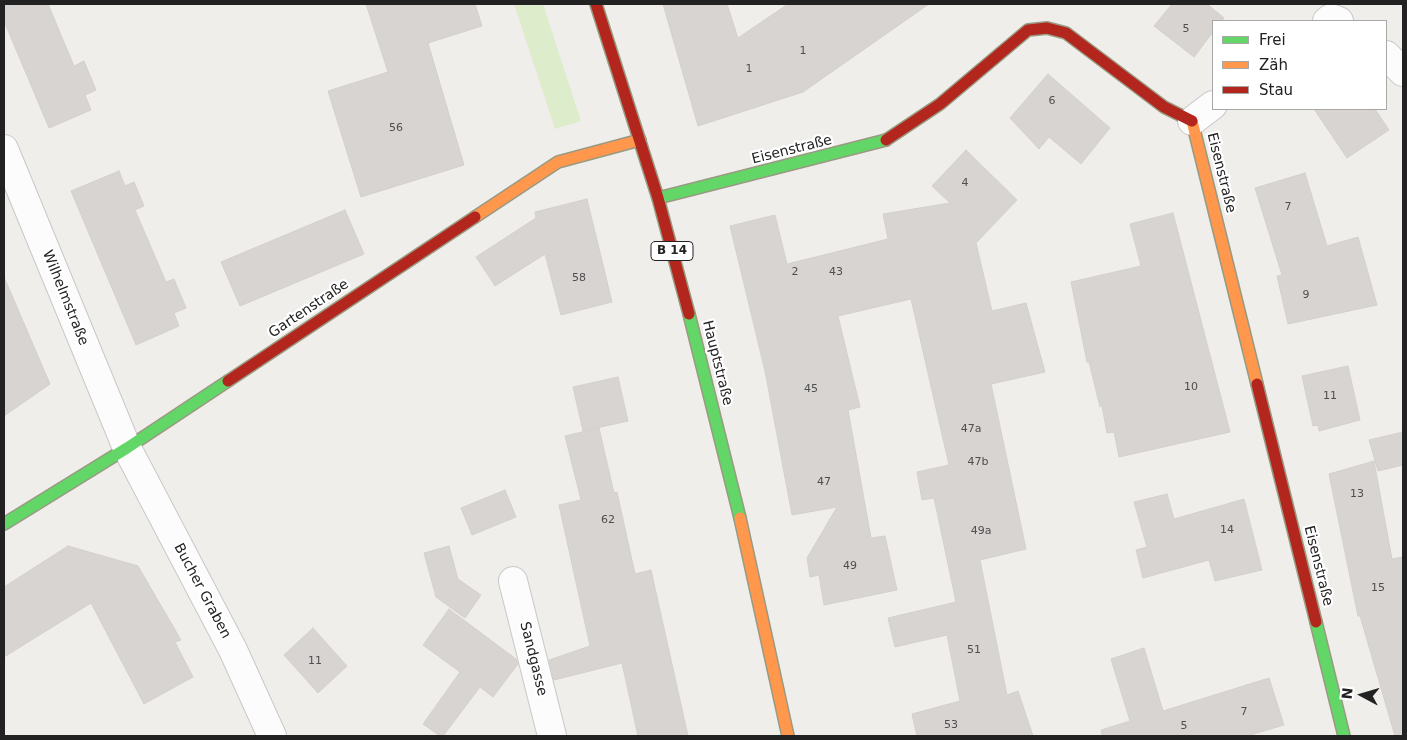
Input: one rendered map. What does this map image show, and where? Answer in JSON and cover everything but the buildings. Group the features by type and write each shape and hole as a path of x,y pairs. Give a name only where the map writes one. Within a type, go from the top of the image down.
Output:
{"street":[{"name":"Hauptstraße","path":"596,4 658,198 738,502 788,736"},
{"name":"Eisenstraße","path":"658,198 870,146 892,138 940,104 1028,30 1047,28 1066,32 1164,107 1203,113 1344,736"},
{"path":"1387,56 1403,72"},
{"name":"Gartenstraße","path":"4,524 127,448 558,162 640,140"},
{"name":"Wilhelmstraße","path":"4,149 127,448"},
{"name":"Bucher Graben","path":"127,448 233,650 272,736"},
{"name":"Sandgasse","path":"513,581 552,736"}],"green space":[{"path":"514,4 543,4 581,121 555,129"}],"traffic: fast":[{"path":"658,198 886,140"},
{"path":"689,314 740,518"},
{"path":"4,524 127,448 228,381"},
{"path":"1316,622 1344,736"}],"traffic: slow":[{"path":"1192,121 1257,384"},
{"path":"475,217 558,162 640,140"},
{"path":"740,518 788,736"}],"traffic: jam":[{"path":"596,4 658,198 689,314"},
{"path":"886,140 940,104 1028,30 1047,28 1066,33 1164,107 1192,121"},
{"path":"228,381 475,217"},
{"path":"1257,384 1316,622"}]}
